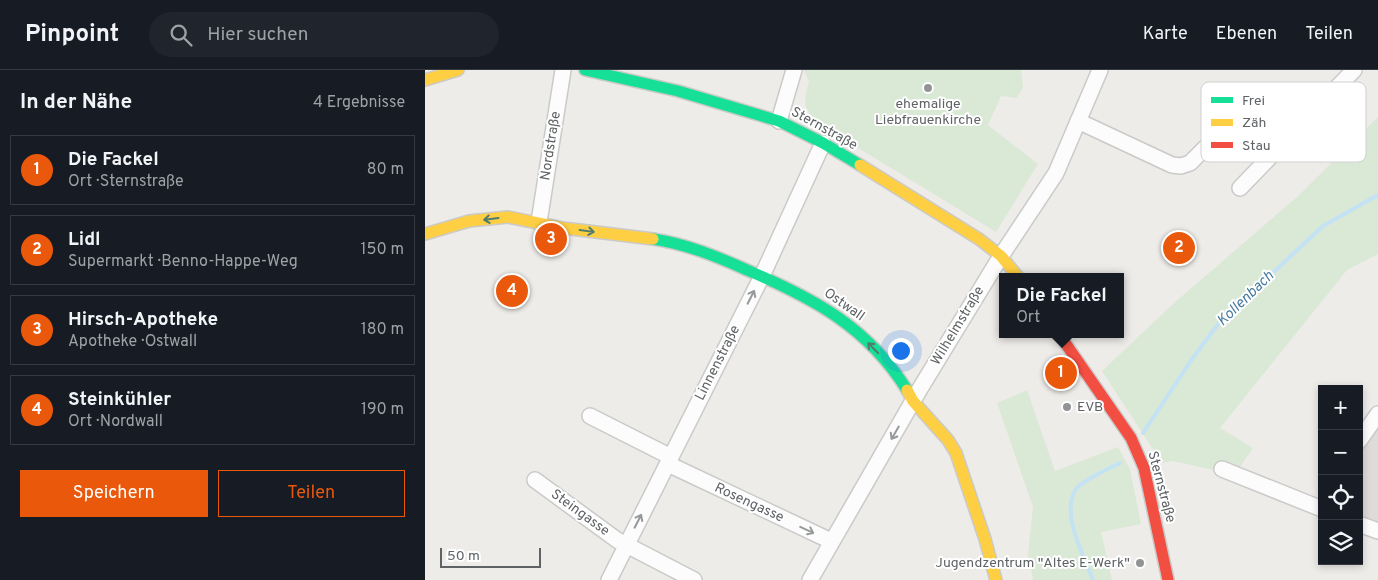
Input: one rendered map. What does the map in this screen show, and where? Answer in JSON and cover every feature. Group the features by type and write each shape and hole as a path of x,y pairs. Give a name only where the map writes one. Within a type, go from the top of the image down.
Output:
{"main road":[{"path":"425,80 458,70"},
{"name":"Sternstraße","path":"585,70 678,92 779,121 823,143 979,239 1001,256 1015,273"},
{"name":"Ostwall","path":"425,234 469,221 508,217 563,228 665,241 704,251 762,276 817,303 838,316 883,357 913,400 948,440 955,453 985,539 996,580"},
{"name":"Sternstraße","path":"1062,338 1131,438 1143,468 1168,580"}],"street":[{"name":"Nordstraße","path":"539,222 563,70"},
{"path":"779,121 794,70"},
{"name":"Wilhelmstraße","path":"810,580 913,400 1001,256 1056,173 1100,70"},
{"path":"1341,82 1353,70"},
{"path":"1077,122 1172,165 1181,166 1190,163 1201,152"},
{"name":"Linnenstraße","path":"609,580 762,276 823,143"},
{"path":"1240,188 1264,162"},
{"path":"1363,435 1378,414"},
{"name":"Rosengasse","path":"591,416 669,460 831,542"},
{"path":"1222,469 1318,508"},
{"name":"Steingasse","path":"535,480 626,545 694,580"},
{"path":"1363,525 1378,531"}],"shaded area":[{"path":"1378,422 1378,526 1363,520 1363,444"}],"green space":[{"path":"804,70 1021,70 1023,87 1017,98 1001,96 988,125 1038,164 996,232 814,121 806,108 805,97 809,82"},
{"path":"1378,117 1378,254 1347,270 1220,428 1253,448 1237,471 1214,470 1173,461 1162,463 1102,371 1173,304 1297,197 1332,162 1366,162 1366,129"},
{"path":"1027,390 1055,471 1118,447 1130,469 1141,524 1101,532 1112,580 1033,580 1028,554 1033,507 997,403"}],"waterway":[{"name":"Kollenbach","path":"1143,433 1192,359 1219,323 1323,226 1378,195"},
{"name":"Kollenbach","path":"1093,580 1075,534 1072,521 1072,497 1077,488 1085,481 1120,463"}],"traffic: fast":[{"path":"585,70 678,91 779,121 823,143 860,165"},
{"path":"653,239 689,247 712,255 771,281 816,304 857,332 875,349 892,368 907,390"}],"traffic: slow":[{"path":"425,80 458,70"},
{"path":"860,165 979,239 1001,256 1015,273"},
{"path":"425,234 469,221 508,217 563,228 653,239"},
{"path":"907,390 913,401 948,440 956,453 985,539 996,580"}],"traffic: jam":[{"path":"1062,338 1131,438 1144,468 1168,580"}],"place":[{"name":"ehemalige Liebfrauenkirche","path":"928,88"},
{"name":"Hirsch-Apotheke","path":"551,239"},
{"name":"Lidl","path":"1179,248"},
{"name":"Steinkühler","path":"512,291"},
{"name":"Die Fackel","path":"1061,373"},
{"name":"EVB","path":"1067,407"},
{"name":"Jugendzentrum \"Altes E-Werk\"","path":"1140,563"}]}
